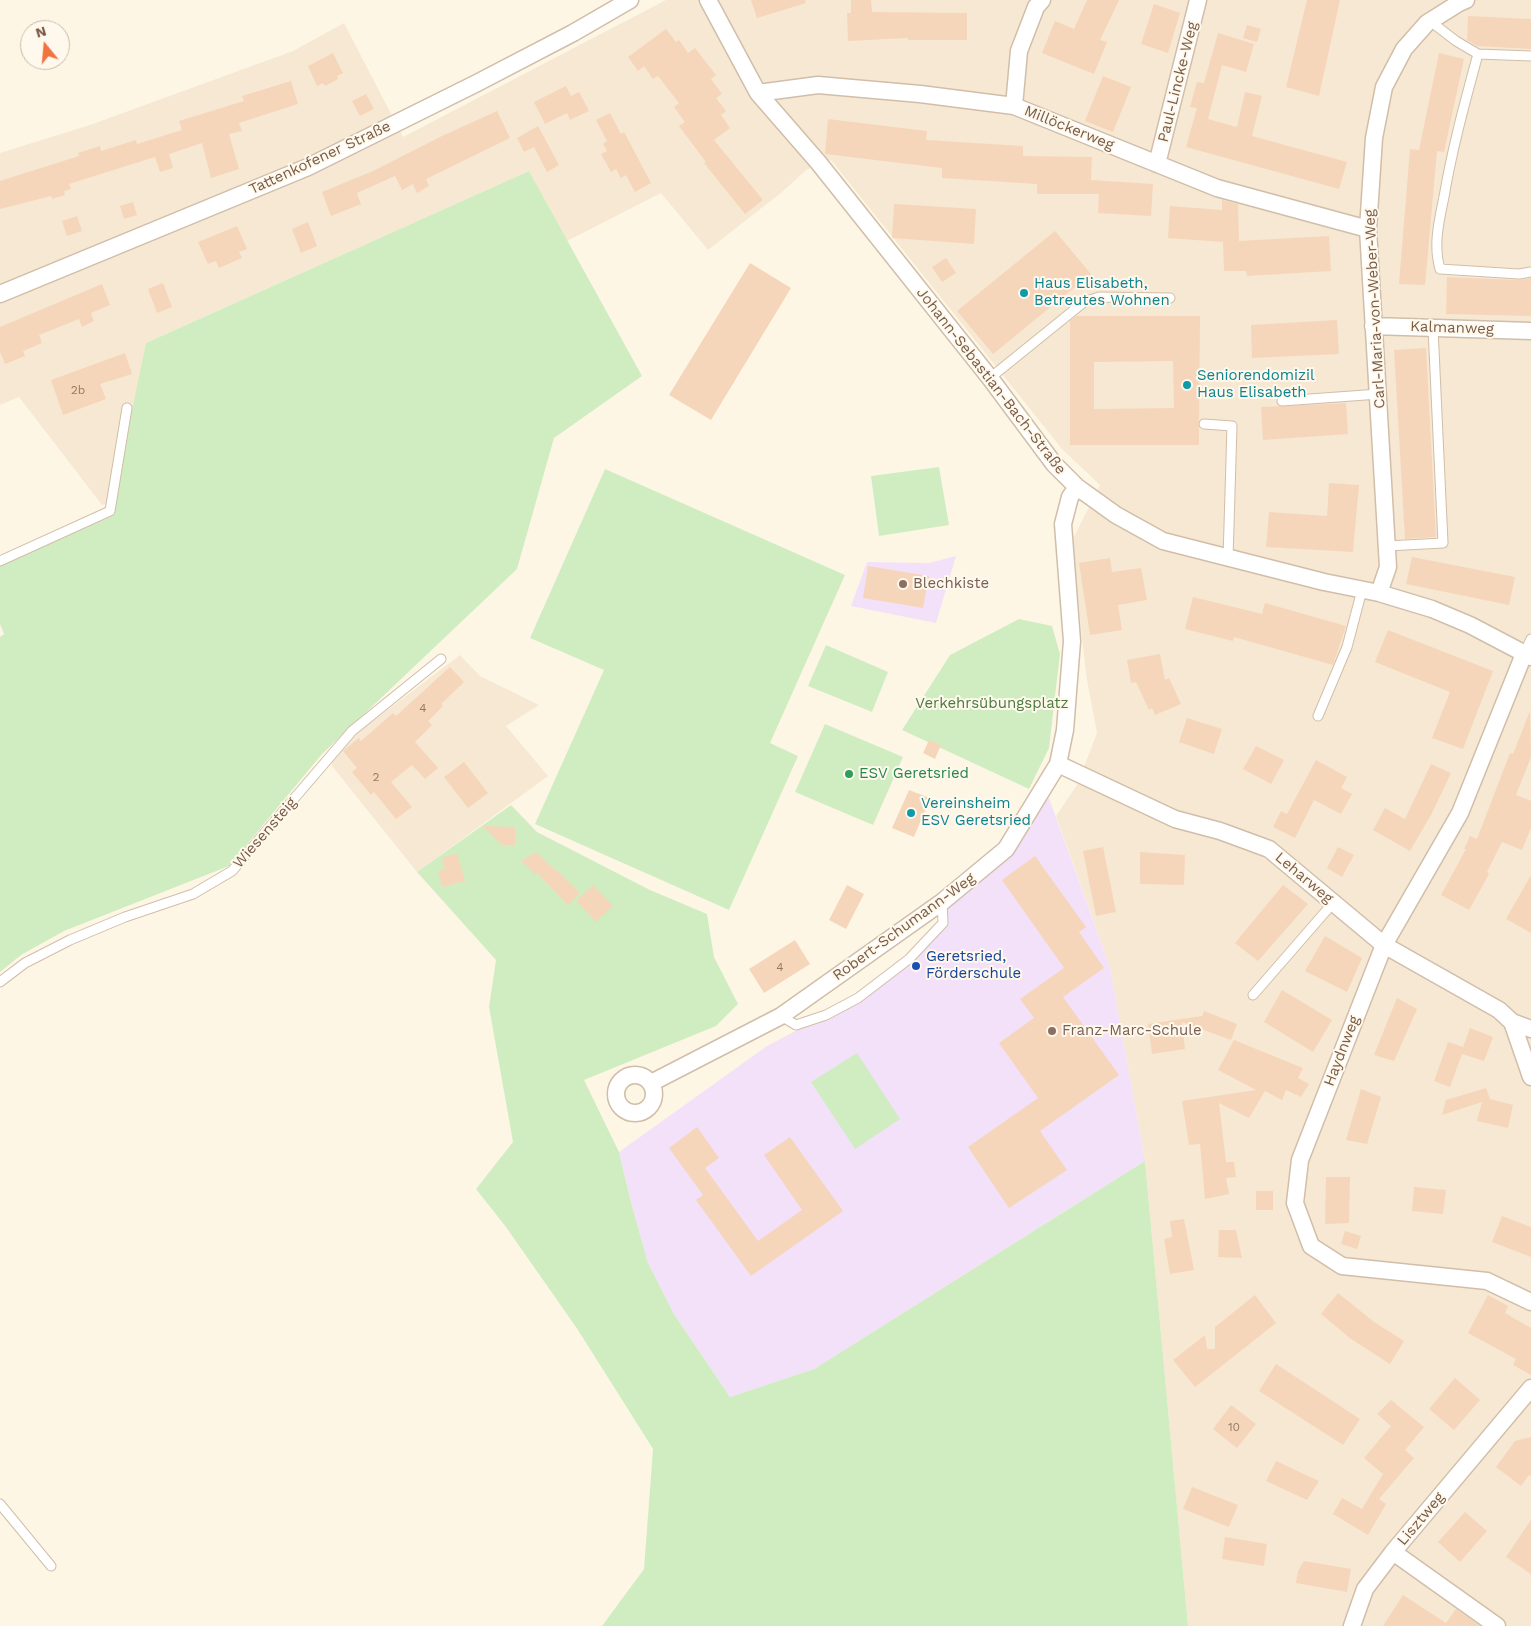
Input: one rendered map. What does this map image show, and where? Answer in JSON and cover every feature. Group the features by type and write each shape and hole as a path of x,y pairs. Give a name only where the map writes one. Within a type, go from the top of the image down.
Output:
{"street":[{"name":"Tattenkofener Straße","path":"0,294 308,167 486,79 573,33 630,0"},
{"name":"Johann-Sebastian-Bach-Straße","path":"708,0 758,93 818,162 990,378 1054,464 1077,487 1116,515 1163,541 1228,559 1378,593 1432,609 1470,625 1527,655"},
{"path":"1014,106 1019,51 1036,7 1042,0"},
{"name":"Paul-Lincke-Weg","path":"1157,164 1198,0"},
{"name":"Carl-Maria-von-Weber-Weg","path":"1378,593 1388,567 1368,229 1374,138 1384,87 1404,49 1449,4 1466,0"},
{"name":"Millöckerweg","path":"758,93 818,85 920,94 1014,106 1217,188 1368,229"},
{"name":"Kalmanweg","path":"1374,326 1531,331"},
{"name":"Robert-Schumann-Weg","path":"651,1084 781,1016 942,902 1006,849 1058,764 1065,730 1072,641 1063,524 1070,497 1077,487"},
{"name":"Haydnweg","path":"1527,655 1460,813 1384,945 1300,1160 1295,1204 1311,1246 1342,1266 1487,1281 1531,1302"},
{"name":"Leharweg","path":"1058,764 1175,819 1220,831 1269,849 1384,945 1499,1010 1512,1022 1531,1029"},
{"path":"1512,1022 1531,1077"},
{"name":"Lisztweg","path":"1497,1626 1393,1552 1531,1388"},
{"path":"1352,1626 1365,1589 1393,1552"}],"lane":[{"path":"1430,21 1456,41 1478,54 1531,56"},
{"path":"1478,54 1450,160 1438,226 1436,255 1440,269 1519,274 1531,272"},
{"path":"990,378 1084,302 1099,297 1170,298"},
{"path":"1387,546 1443,543 1432,328"},
{"path":"1282,401 1379,394"},
{"path":"0,561 110,511 127,408"},
{"path":"1204,424 1232,426 1228,559"},
{"path":"1318,716 1347,647 1362,590"},
{"path":"1527,655 1531,639"},
{"name":"Wiesensteig","path":"0,982 25,963 70,940 125,917 194,894 232,871 352,731 442,659"},
{"path":"781,1016 796,1024 826,1015 858,998 909,960 944,923 942,902"},
{"path":"1253,995 1334,902"},
{"path":"0,1504 51,1566"}],"shaded area":[{"path":"666,0 1531,0 1531,1626 1188,1626 1145,1161 1110,967 1056,816 1077,785 1097,733 1086,674 1072,541 1100,485 1062,449 831,160 806,170 782,192 708,250 661,193 567,241 529,171 146,343 118,501 102,505 19,397 0,405 0,153 90,125 293,51 344,23 403,137"},
{"name":"Blechkiste","path":"956,556 936,623 851,606 867,562 929,563"},
{"path":"460,655 480,676 539,705 506,726 548,776 417,872 332,766 331,760 361,730"},
{"path":"1049,798 1110,967 1145,1161 814,1369 730,1397 674,1314 648,1263 619,1152 767,1046 864,995 943,923 942,902 1006,849"}],"green space":[{"path":"529,171 642,376 554,438 517,569 322,754 229,866 64,931 21,955 0,972 0,637 4,634 0,624 0,566 110,517 146,343"},
{"path":"939,467 949,525 879,536 871,476"},
{"path":"605,469 845,575 770,743 798,756 729,910 535,824 604,670 530,638"},
{"name":"Verkehrsübungsplatz","path":"1019,619 1052,626 1060,654 1049,748 1029,789 902,730 950,655"},
{"path":"826,645 888,672 872,712 808,686"},
{"name":"ESV Geretsried","path":"825,724 903,757 873,825 795,792"},
{"path":"511,805 537,832 650,890 707,914 714,957 738,1004 716,1026 584,1080 619,1152 648,1263 674,1314 730,1397 814,1369 1145,1161 1188,1626 602,1626 644,1569 653,1449 578,1330 506,1227 476,1189 513,1142 489,1007 496,960 417,872"},
{"path":"857,1053 900,1119 855,1149 811,1082"}],"building":[{"path":"751,0 805,0 806,3 757,18"},
{"path":"851,0 871,0 872,12 967,13 967,40 908,40 908,38 848,41 847,13 851,13"},
{"path":"1087,0 1119,0 1100,40 1107,42 1094,74 1042,53 1055,21 1074,29"},
{"path":"1307,0 1340,0 1319,96 1286,87"},
{"path":"1154,4 1180,13 1168,53 1141,44"},
{"path":"1468,16 1531,19 1531,49 1477,46 1467,40"},
{"path":"1247,25 1261,29 1257,42 1243,38"},
{"path":"666,29 676,42 679,40 688,53 695,48 716,75 711,79 722,94 716,98 726,111 721,115 730,128 714,140 763,200 745,214 704,163 706,162 679,126 685,122 674,107 679,103 658,76 653,79 644,66 638,71 628,57"},
{"path":"1218,33 1254,44 1246,72 1222,65 1208,119 1237,127 1245,92 1262,96 1252,136 1347,162 1339,189 1186,147 1197,108 1190,107 1197,82 1204,83"},
{"path":"333,53 343,73 337,76 338,79 325,86 323,83 317,86 308,66"},
{"path":"1439,53 1464,59 1444,152 1437,151 1425,285 1399,284 1410,149 1419,150"},
{"path":"1103,76 1131,87 1113,132 1085,121"},
{"path":"291,81 298,104 239,123 242,131 229,134 239,169 211,178 202,143 169,154 173,168 160,172 155,157 69,184 71,189 64,191 65,195 52,199 51,196 0,209 0,181 79,156 78,153 100,146 101,151 136,140 137,144 182,130 179,121 244,101 242,96"},
{"path":"566,86 571,96 579,92 589,111 570,120 567,113 545,124 534,102"},
{"path":"366,94 374,109 360,116 352,101"},
{"path":"497,111 510,138 426,179 429,186 417,193 413,184 402,190 395,176 357,193 361,204 331,216 322,192 373,171"},
{"path":"610,113 621,134 624,132 651,183 635,192 626,175 621,178 616,169 611,172 601,154 607,151 603,144 607,141 596,120"},
{"path":"828,119 927,131 926,140 1023,146 1023,156 1092,157 1091,180 1153,184 1151,216 1098,213 1099,194 1037,194 1037,184 942,178 942,168 825,154"},
{"path":"538,126 559,165 547,172 534,147 524,152 517,138"},
{"path":"1222,200 1238,204 1239,241 1329,236 1331,271 1247,276 1246,271 1224,271 1223,242 1168,238 1170,206 1222,210"},
{"path":"133,202 137,215 124,219 120,206"},
{"path":"894,204 976,209 974,244 892,238"},
{"path":"77,216 82,231 67,236 62,221"},
{"path":"308,222 317,246 301,253 292,229"},
{"path":"237,226 247,249 239,252 242,258 219,268 216,261 208,264 198,242"},
{"name":"Haus Elisabeth, Betreutes Wohnen","path":"1055,231 1091,274 993,354 957,311"},
{"path":"946,258 956,273 942,282 932,267"},
{"path":"750,263 791,288 711,420 669,395"},
{"path":"1447,277 1519,280 1531,278 1531,316 1446,314"},
{"path":"163,283 172,307 157,313 148,289"},
{"path":"102,284 110,305 91,313 94,321 82,327 79,319 39,335 42,343 23,351 25,356 5,364 0,352 0,327"},
{"name":"Seniorendomizil Haus Elisabeth","path":"1076,316 1200,316 1199,445 1070,445 1070,321","holes":["1173,361 1174,408 1094,409 1094,362"]},
{"path":"1337,320 1339,354 1252,358 1251,325"},
{"path":"1426,348 1436,537 1405,539 1394,350"},
{"path":"125,353 132,374 100,384 106,399 63,415 51,380"},
{"path":"1346,403 1348,434 1263,440 1261,407"},
{"path":"1329,483 1359,485 1353,552 1266,547 1269,512 1327,516"},
{"path":"1412,557 1515,577 1509,605 1406,584"},
{"path":"1110,558 1112,572 1141,568 1147,600 1118,605 1122,630 1090,635 1079,563"},
{"path":"868,566 929,576 923,608 863,598"},
{"path":"1193,597 1262,614 1265,603 1346,626 1333,665 1234,637 1233,641 1185,629"},
{"path":"1388,630 1493,671 1463,749 1432,738 1450,692 1375,662"},
{"path":"1160,654 1165,680 1169,678 1181,704 1155,715 1152,708 1149,710 1136,682 1131,683 1127,660"},
{"path":"450,667 464,682 441,704 443,706 428,721 432,725 415,742 438,768 425,779 412,765 391,782 412,807 396,819 374,792 371,795 352,772 357,768 343,751 359,738 361,741 393,713 396,716"},
{"path":"1530,711 1531,757 1516,795 1531,801 1531,828 1522,850 1502,842 1487,872 1489,874 1469,910 1441,895 1466,849 1464,849 1470,836 1477,839 1510,753 1513,754"},
{"path":"1187,718 1222,729 1214,754 1179,742"},
{"path":"929,740 941,745 935,759 923,753"},
{"path":"1256,746 1284,760 1271,784 1243,769"},
{"path":"1316,760 1347,777 1341,788 1352,794 1341,814 1314,800 1295,838 1273,827 1281,811 1287,814"},
{"path":"464,762 488,793 468,808 444,777"},
{"path":"1431,764 1451,773 1432,813 1410,851 1373,830 1385,808 1405,819"},
{"name":"Vereinsheim ESV Geretsried","path":"909,790 930,798 914,837 892,828"},
{"path":"482,826 515,827 515,845 502,845"},
{"path":"1103,847 1116,912 1096,916 1083,851"},
{"path":"1338,847 1354,855 1342,877 1327,868"},
{"path":"536,852 580,893 568,905 537,873 536,875 521,861"},
{"path":"1140,852 1185,855 1184,885 1140,884"},
{"path":"457,853 465,881 442,887 438,871 445,869 442,858"},
{"path":"1035,856 1086,927 1079,932 1104,968 1063,997 1119,1075 1040,1131 1067,1170 1009,1208 968,1147 1038,1098 999,1043 1034,1018 1020,999 1064,968 1002,880"},
{"path":"1531,875 1531,933 1506,919"},
{"path":"593,885 613,906 596,922 576,901"},
{"path":"847,885 864,894 846,929 829,920"},
{"path":"1283,885 1308,904 1258,961 1235,943"},
{"path":"1325,936 1362,958 1347,992 1305,971"},
{"path":"795,940 810,964 764,993 749,969"},
{"path":"1282,990 1332,1020 1313,1052 1264,1022"},
{"path":"1397,998 1417,1009 1394,1061 1374,1055"},
{"path":"1204,1011 1237,1024 1231,1040 1182,1022 1185,1049 1152,1054 1148,1024 1202,1016"},
{"path":"1470,1028 1493,1037 1484,1061 1462,1054 1450,1087 1434,1081 1448,1042 1463,1047"},
{"path":"1234,1040 1303,1068 1298,1078 1309,1084 1301,1097 1286,1090 1282,1100 1265,1091 1249,1118 1219,1103 1226,1162 1234,1162 1236,1177 1226,1178 1229,1194 1205,1199 1200,1144 1189,1145 1182,1101 1256,1090 1218,1070"},
{"path":"1486,1088 1490,1099 1513,1105 1508,1128 1477,1121 1482,1102 1442,1115 1446,1100"},
{"path":"1361,1089 1381,1097 1367,1144 1346,1140"},
{"path":"697,1127 719,1158 705,1168 758,1241 802,1210 764,1155 790,1137 843,1211 751,1276 696,1200 703,1195 669,1148"},
{"path":"1326,1177 1350,1177 1349,1223 1325,1224"},
{"path":"1414,1187 1446,1190 1443,1214 1412,1211"},
{"path":"1256,1191 1273,1191 1273,1210 1256,1210"},
{"path":"1502,1216 1531,1227 1531,1257 1492,1242"},
{"path":"1184,1219 1194,1270 1170,1274 1164,1239 1172,1237 1170,1221"},
{"path":"1219,1230 1236,1230 1242,1258 1218,1257"},
{"path":"1345,1231 1361,1236 1357,1249 1341,1244"},
{"path":"1338,1293 1374,1322 1404,1341 1390,1364 1351,1339 1321,1314"},
{"path":"1255,1295 1276,1323 1195,1387 1173,1360 1205,1335 1207,1349 1215,1349 1215,1327"},
{"path":"1488,1295 1508,1306 1505,1313 1531,1328 1531,1375 1513,1365 1516,1359 1468,1333"},
{"path":"1276,1364 1360,1419 1343,1445 1259,1391"},
{"path":"1455,1378 1480,1400 1454,1430 1429,1409"},
{"path":"1391,1400 1424,1427 1405,1450 1414,1458 1379,1499 1386,1504 1368,1535 1333,1514 1342,1498 1362,1509 1383,1474 1364,1458 1391,1426 1377,1414"},
{"path":"1231,1405 1256,1424 1237,1448 1213,1429"},
{"path":"1531,1437 1531,1475 1528,1476 1521,1486 1496,1467 1515,1441"},
{"path":"1276,1461 1319,1481 1307,1500 1266,1481"},
{"path":"1192,1487 1238,1505 1229,1527 1183,1509"},
{"path":"1465,1512 1487,1531 1460,1562 1438,1542"},
{"path":"1531,1520 1531,1574 1506,1557"},
{"path":"1225,1537 1267,1544 1264,1566 1222,1559"},
{"path":"1304,1561 1351,1569 1347,1592 1296,1583 1298,1571"},
{"path":"1403,1595 1446,1623 1456,1609 1480,1626 1383,1626"}],"place":[{"name":"Haus Elisabeth, Betreutes Wohnen","path":"1024,293"},
{"name":"Seniorendomizil Haus Elisabeth","path":"1187,385"},
{"name":"Blechkiste","path":"903,584"},
{"name":"ESV Geretsried","path":"849,774"},
{"name":"Vereinsheim ESV Geretsried","path":"911,813"},
{"name":"Geretsried, Förderschule","path":"916,966"},
{"name":"Franz-Marc-Schule","path":"1052,1031"}]}
